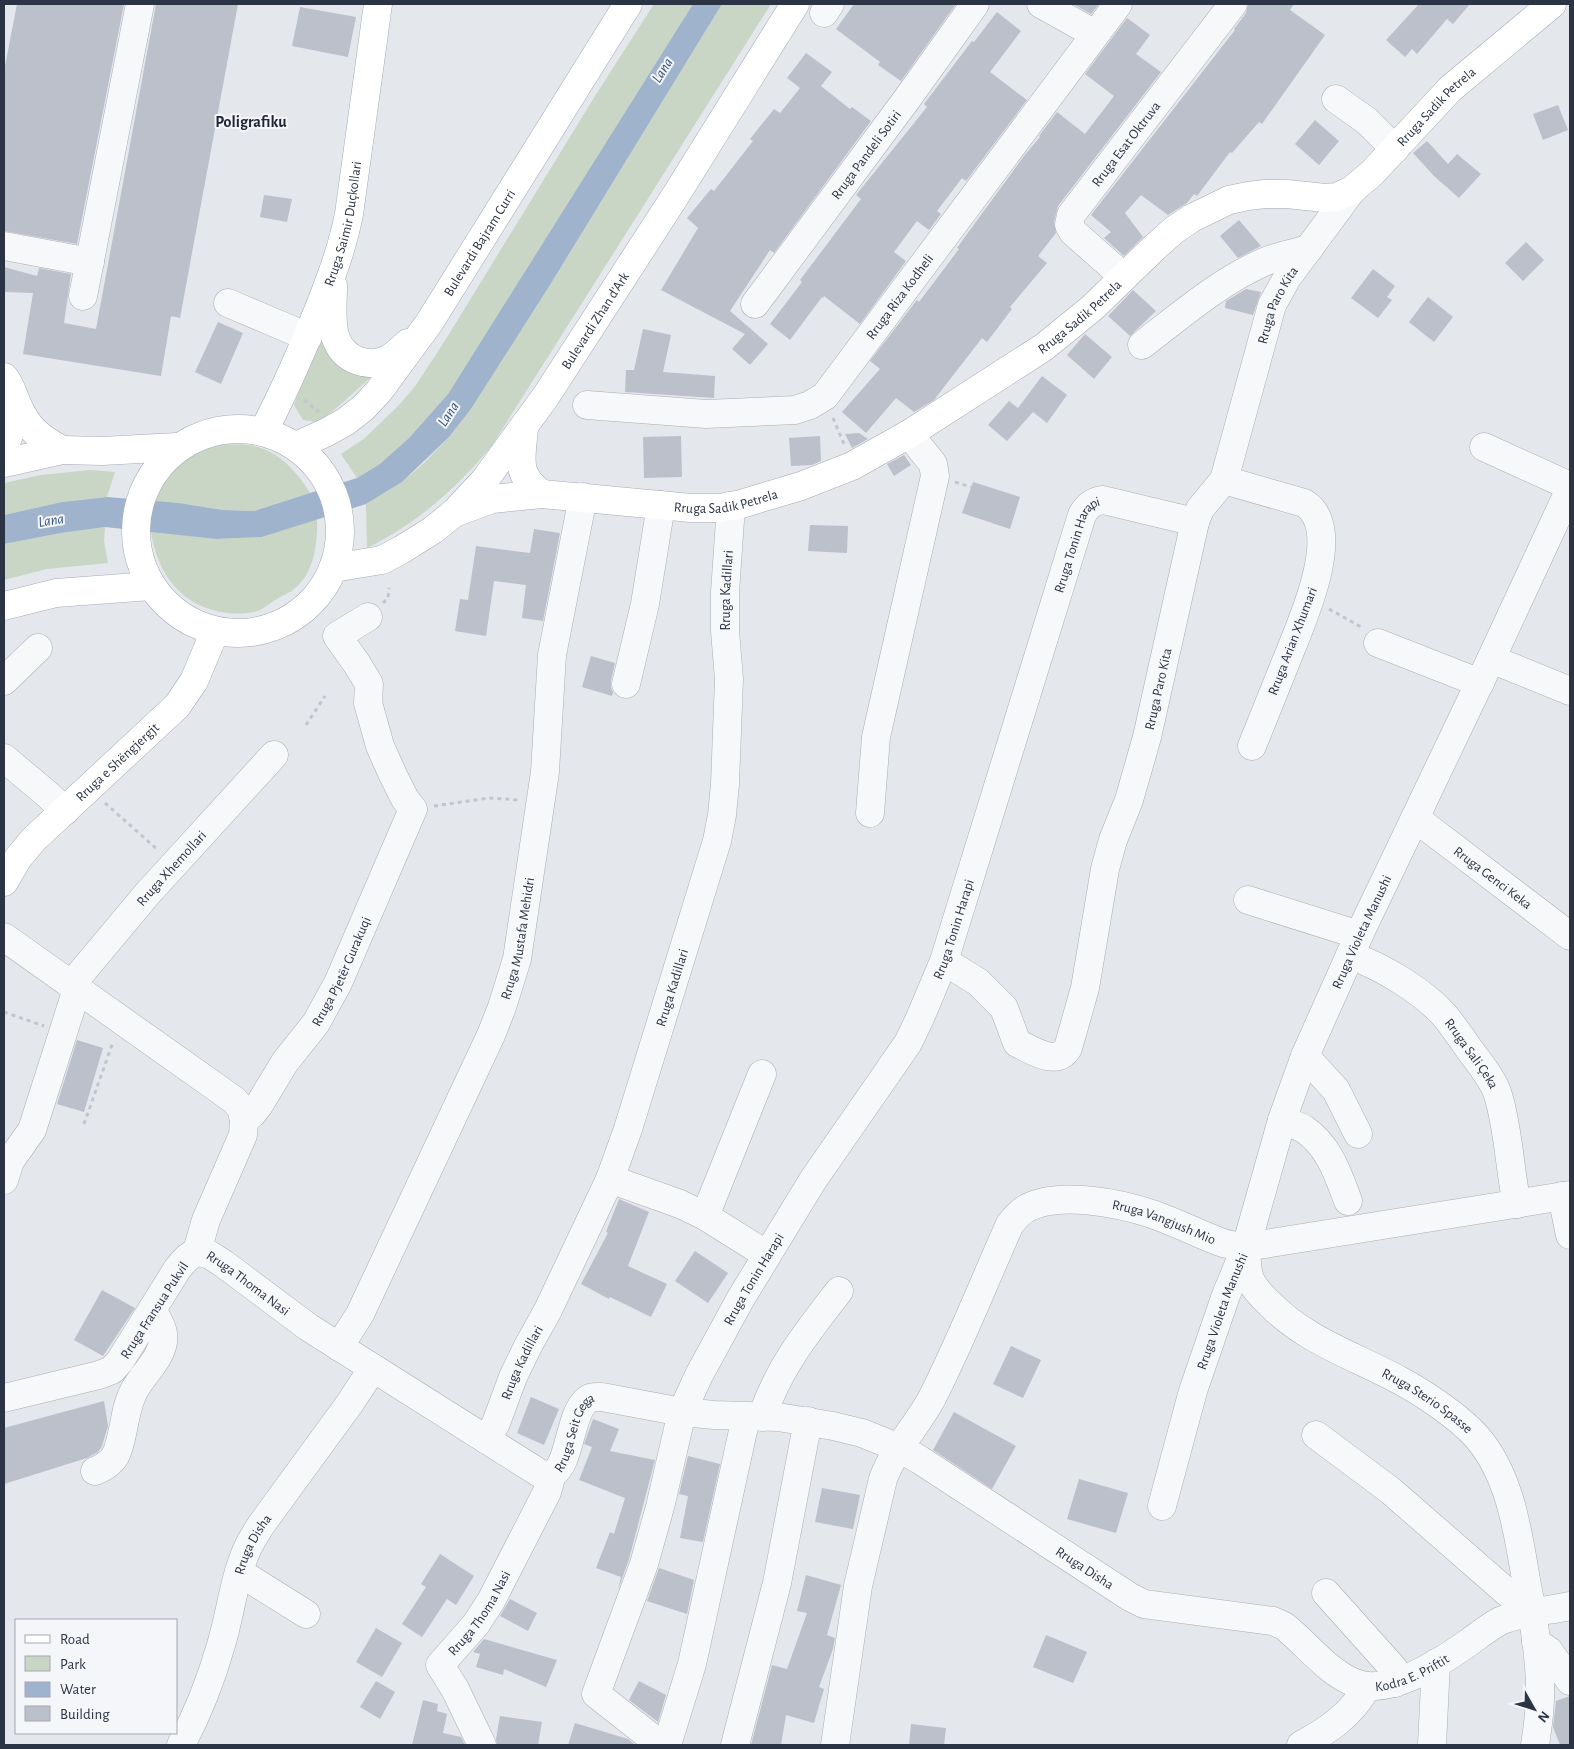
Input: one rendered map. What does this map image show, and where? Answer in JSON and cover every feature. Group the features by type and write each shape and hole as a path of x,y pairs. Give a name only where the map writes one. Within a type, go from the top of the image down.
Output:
{"main road":[{"name":"Rruga Saimir Duçkollari","path":"264,430 286,388 308,337 342,247 349,214 378,4"},
{"name":"Bulevardi Bajram Curri","path":"296,446 340,425 363,408 379,391 429,323 628,4"},
{"name":"Bulevardi Zhan d'Ark","path":"333,568 382,560 433,530 454,513 484,481 551,389 674,198 795,4"},
{"name":"Rruga Sadik Petrela","path":"454,513 492,499 542,494 583,496 691,508 720,508 800,486 852,466 909,434 1044,347 1092,308 1174,230 1192,218 1229,200 1265,194 1325,198 1337,197 1352,190 1362,183 1450,90 1552,4"},
{"path":"333,272 333,312 336,340 342,349 356,361 365,363 380,362 387,359 398,353 429,323"},
{"path":"4,378 12,388 24,420 33,431 62,450"},
{"path":"4,448 12,427 17,404"},
{"path":"524,427 522,468 527,481 542,494"},
{"path":"4,463 62,450 102,452 177,447 210,432 227,429 264,430 296,446 317,465 332,491 338,512 340,535 333,568 322,589 306,608 285,622 262,630 238,634 215,631 188,620 168,606 151,586 142,569 137,551 136,513 150,478 177,447"},
{"path":"4,606 56,593 151,586"},
{"name":"Rruga e Shëngjergjt","path":"4,882 26,848 177,706 194,681 215,631"}],"street":[{"path":"83,296 140,4"},
{"name":"Rruga Pandeli Sotiri","path":"755,304 975,4"},
{"path":"1041,4 1095,34"},
{"name":"Rruga Riza Kodheli","path":"587,405 634,410 716,413 794,410 810,405 825,396 1118,4"},
{"name":"Rruga Esat Oktruva","path":"1124,277 1073,232 1069,225 1070,215 1233,4"},
{"path":"1336,99 1366,121 1395,149"},
{"name":"Rruga Paro Kita","path":"944,962 978,982 1004,1008 1017,1043 1051,1058 1065,1053 1085,988 1105,869 1113,840 1129,800 1147,737 1195,522 1200,509 1224,480 1272,305 1287,278 1352,190"},
{"path":"4,246 90,262"},
{"path":"1142,345 1196,303 1235,277 1265,262 1309,249"},
{"path":"228,303 308,337"},
{"path":"870,813 876,737 935,476 933,464 909,434"},
{"path":"1484,446 1570,488"},
{"name":"Rruga Arian Xhumari","path":"1224,480 1304,503 1311,508 1318,522 1321,535 1319,561 1311,599 1252,746"},
{"name":"Rruga Violeta Manushi","path":"1162,1506 1193,1391 1226,1296 1246,1248 1282,1120 1304,1056 1354,945 1480,683 1570,488"},
{"name":"Rruga Mustafa Mehidri","path":"339,1347 360,1314 491,1035 517,958 545,764 552,655 583,496"},
{"name":"Rruga Tonin Harapi","path":"661,1745 596,1694 644,1564 660,1507 682,1412 707,1360 767,1255 813,1180 908,1043 920,1018 944,962 1076,534 1086,509 1096,501 1103,500 1195,522"},
{"path":"626,684 644,604 661,505"},
{"name":"Rruga Kadillari","path":"487,1440 528,1346 548,1310 610,1179 628,1129 714,850 722,815 729,678 725,631 725,592 731,506"},
{"name":"Rruga Pjetër Gurakuqi","path":"244,1120 259,1105 285,1062 316,1023 338,983 413,809 405,799 380,746 368,703 369,684 336,636 368,617"},
{"path":"1378,643 1480,683"},
{"path":"4,681 38,648"},
{"path":"1491,659 1570,692"},
{"name":"Rruga Xhemollari","path":"74,987 174,864 274,755"},
{"path":"4,758 65,811"},
{"name":"Rruga Genci Keka","path":"1415,818 1570,936"},
{"name":"Rruga Sali Çeka","path":"1248,900 1354,945 1376,965 1397,978 1444,1015 1478,1060 1497,1092 1506,1124 1517,1204"},
{"path":"4,937 234,1100 241,1108 244,1120"},
{"path":"4,1180 10,1161 10,1151 32,1130 63,1032 74,987"},
{"path":"1304,1056 1336,1090 1358,1134"},
{"path":"705,1216 762,1074"},
{"name":"Rruga Fransua Pukvil","path":"4,1398 100,1375 112,1370 120,1361 178,1268 197,1251 206,1220 243,1135 244,1120"},
{"path":"1282,1120 1302,1128 1315,1138 1333,1161 1348,1201"},
{"path":"610,1179 680,1204 705,1216 767,1255"},
{"path":"1566,1196 1570,1234"},
{"name":"Rruga Vangjush Mio","path":"835,1745 858,1586 883,1479 888,1465 922,1416 947,1368 1010,1224 1016,1216 1027,1208 1042,1203 1070,1200 1124,1207 1150,1214 1221,1242 1246,1248 1566,1196"},
{"name":"Rruga Sterio Spasse","path":"1246,1248 1250,1280 1258,1292 1279,1314 1306,1334 1400,1381 1454,1418 1476,1436 1492,1459 1508,1499 1520,1545 1532,1614 1540,1686 1539,1723 1535,1745"},
{"name":"Rruga Thoma Nasi","path":"197,1251 210,1255 224,1264 265,1296 373,1368"},
{"path":"666,1745 692,1664 754,1417 768,1399 797,1345 839,1291"},
{"path":"95,1471 107,1466 117,1453 128,1403 135,1388 157,1357 163,1343 163,1334 159,1322 152,1310"},
{"name":"Rruga Seit Gega","path":"373,1368 541,1474 552,1474 560,1465 580,1410 588,1399 593,1397 682,1412 778,1417 808,1421"},
{"name":"Rruga Disha","path":"181,1745 197,1715 211,1677 222,1644 239,1572 249,1545 261,1525 350,1403 373,1368"},
{"path":"735,1745 776,1583 808,1421"},
{"name":"Rruga Disha","path":"808,1421 862,1433 899,1448 1130,1597 1144,1604 1273,1621 1284,1626 1342,1677 1355,1684 1367,1687"},
{"path":"1316,1435 1391,1491 1532,1614"},
{"name":"Rruga Thoma Nasi","path":"482,1745 455,1689 440,1665 476,1624 491,1601 547,1492 552,1474"},
{"path":"239,1572 306,1614"},
{"path":"1326,1593 1394,1669 1395,1683"},
{"name":"Kodra E. Priftit","path":"1301,1745 1343,1718 1356,1705 1367,1687 1395,1683 1436,1663 1497,1623 1510,1617 1570,1606"},
{"path":"1536,1642 1549,1652 1570,1681"},
{"path":"1432,1745 1436,1663"}],"path":[{"path":"297,394 321,413"},
{"path":"825,396 852,466"},
{"path":"388,598 389,588"},
{"path":"1311,599 1372,633 1378,643"},
{"path":"306,725 325,696"},
{"path":"451,803 489,798 540,803"},
{"path":"101,799 174,864"},
{"path":"4,1012 63,1032"},
{"path":"84,1124 120,1021"}],"green space":[{"path":"654,4 693,4 448,394 409,438 381,464 357,478 341,454 365,438 400,404 416,385"},
{"path":"722,4 771,4 491,447 434,504 403,528 367,548 366,504 402,482 424,463 449,437 471,409 550,285"},
{"path":"325,326 378,371 333,411 317,422 303,420 294,405 308,365"},
{"path":"225,444 259,447 277,456 292,469 310,493 254,511 223,510 179,503 155,502 167,477 186,458 202,449"},
{"path":"90,470 115,472 107,497 62,502 4,515 4,483 41,475"},
{"path":"317,519 317,538 313,557 301,583 261,610 243,614 212,610 197,604 185,596 166,575 154,547 151,531 216,539 262,537"},
{"path":"105,527 104,541 108,563 47,569 4,580 4,544"}],"water":[{"name":"Lana","path":"693,4 722,4 550,285 471,409 449,437 402,482 366,504 262,537 216,539 105,527 4,544 4,515 62,502 107,497 179,503 223,510 254,511 357,478 380,464 409,438 448,394"}],"building":[{"path":"17,4 124,4 77,244 4,231 4,71"},
{"path":"156,4 238,4 180,318 171,316 161,376 23,354 33,293 4,292 4,267 37,276 39,268 71,274 64,323 96,329"},
{"path":"854,4 956,4 901,81 878,65 880,62 836,29"},
{"path":"1073,4 1099,4 1091,14"},
{"path":"1248,4 1294,4 1290,10 1325,35 1262,124 1259,122 1232,153 1230,152 1197,196 1194,194 1187,203 1168,215 1141,195 1125,213 1143,237 1124,256 1104,238 1111,232 1091,215 1235,30 1246,13"},
{"path":"1419,4 1470,4 1453,24 1447,19 1417,54 1412,49 1405,57 1386,40"},
{"path":"300,7 356,17 348,57 292,46"},
{"path":"997,12 1021,31 990,72 1027,100 966,181 962,178 937,211 941,214 929,230 917,221 894,252 906,261 860,324 824,296 790,340 770,324 802,282 800,280 861,199 856,195 927,107 924,104 972,41 974,42"},
{"path":"1127,18 1150,35 1136,54 1161,72 1058,206 1054,222 1056,233 1038,256 1047,263 1010,307 1012,309 987,342 982,338 934,400 914,412 896,398 866,433 842,412 880,369 870,361 917,300 919,302 959,249 957,248 1057,112 1085,134 1114,96 1085,74"},
{"path":"806,53 832,72 821,86 850,109 852,107 871,121 774,253 770,250 730,311 768,344 750,365 732,349 745,334 661,290 698,228 687,218 711,189 714,191 753,141 750,139 774,109 780,113 800,88 787,78"},
{"path":"1558,105 1568,130 1543,140 1533,114"},
{"path":"1315,120 1339,141 1319,165 1295,144"},
{"path":"1427,141 1448,164 1457,154 1481,174 1459,198 1434,176 1413,153"},
{"path":"264,195 292,199 287,222 260,217"},
{"path":"1239,220 1261,246 1238,258 1220,236"},
{"path":"1526,242 1544,260 1523,281 1505,263"},
{"path":"1373,269 1395,286 1387,297 1392,300 1378,318 1351,298"},
{"path":"1246,289 1261,292 1253,315 1225,308 1226,301"},
{"path":"1133,290 1156,311 1130,336 1108,316"},
{"path":"1428,297 1453,317 1434,342 1409,322"},
{"path":"218,322 243,333 221,384 195,372"},
{"path":"643,329 671,335 663,372 715,376 714,398 625,392 626,370 634,370"},
{"path":"1085,334 1112,357 1094,379 1067,355"},
{"path":"1042,376 1067,395 1047,423 1033,412 1007,441 988,425 1009,401 1018,408"},
{"path":"859,433 868,439 852,448 845,434"},
{"path":"681,436 682,477 644,478 643,437"},
{"path":"820,436 821,461 812,465 791,466 789,438"},
{"path":"904,455 911,465 894,476 887,464"},
{"path":"973,482 1020,497 1010,529 962,513"},
{"path":"810,525 848,526 847,553 808,551"},
{"path":"534,529 560,533 543,621 522,618 526,585 494,581 486,636 455,631 460,599 468,600 476,546 530,553"},
{"path":"591,656 615,663 611,681 612,696 582,687"},
{"path":"77,1040 103,1048 84,1112 57,1104"},
{"path":"619,1199 649,1212 628,1266 667,1284 651,1317 610,1297 609,1299 581,1284 608,1233 606,1232"},
{"path":"695,1251 728,1273 708,1303 675,1281"},
{"path":"102,1290 135,1308 103,1356 74,1340"},
{"path":"1011,1346 1041,1360 1023,1398 993,1384"},
{"path":"531,1397 559,1409 544,1445 517,1433"},
{"path":"104,1401 108,1426 102,1446 98,1452 87,1458 4,1484 4,1428"},
{"path":"954,1412 1016,1446 992,1489 933,1450"},
{"path":"593,1419 619,1429 610,1451 655,1460 629,1559 618,1590 621,1577 596,1568 610,1532 614,1534 625,1498 579,1480 592,1447 584,1444"},
{"path":"688,1456 720,1464 703,1542 680,1538 688,1496 679,1494"},
{"path":"1079,1479 1128,1493 1116,1533 1067,1519"},
{"path":"822,1488 860,1495 853,1529 815,1522"},
{"path":"440,1554 474,1576 456,1605 447,1599 422,1637 402,1624 426,1587 421,1584"},
{"path":"659,1568 694,1580 687,1614 647,1601"},
{"path":"806,1575 841,1585 827,1635 835,1638 833,1649 819,1687 824,1689 814,1723 786,1715 781,1745 751,1745 772,1665 787,1669 807,1613 797,1611"},
{"path":"510,1599 537,1613 528,1631 500,1616"},
{"path":"376,1628 402,1643 382,1677 356,1662"},
{"path":"1046,1635 1087,1652 1073,1683 1033,1667"},
{"path":"484,1639 557,1660 546,1687 504,1669 503,1675 476,1667 480,1654 473,1652"},
{"path":"376,1681 395,1692 380,1719 360,1707"},
{"path":"639,1681 666,1695 658,1722 629,1700"},
{"path":"1570,1696 1570,1745 1560,1745 1553,1727 1556,1701"},
{"path":"423,1700 438,1704 437,1711 447,1714 443,1733 461,1737 465,1745 412,1745"},
{"path":"500,1716 542,1722 538,1745 497,1745 496,1739"},
{"path":"575,1723 628,1739 635,1745 568,1745"},
{"path":"911,1724 946,1728 944,1745 909,1745"}],"district":[{"name":"Poligrafiku","path":"251,121"}]}
